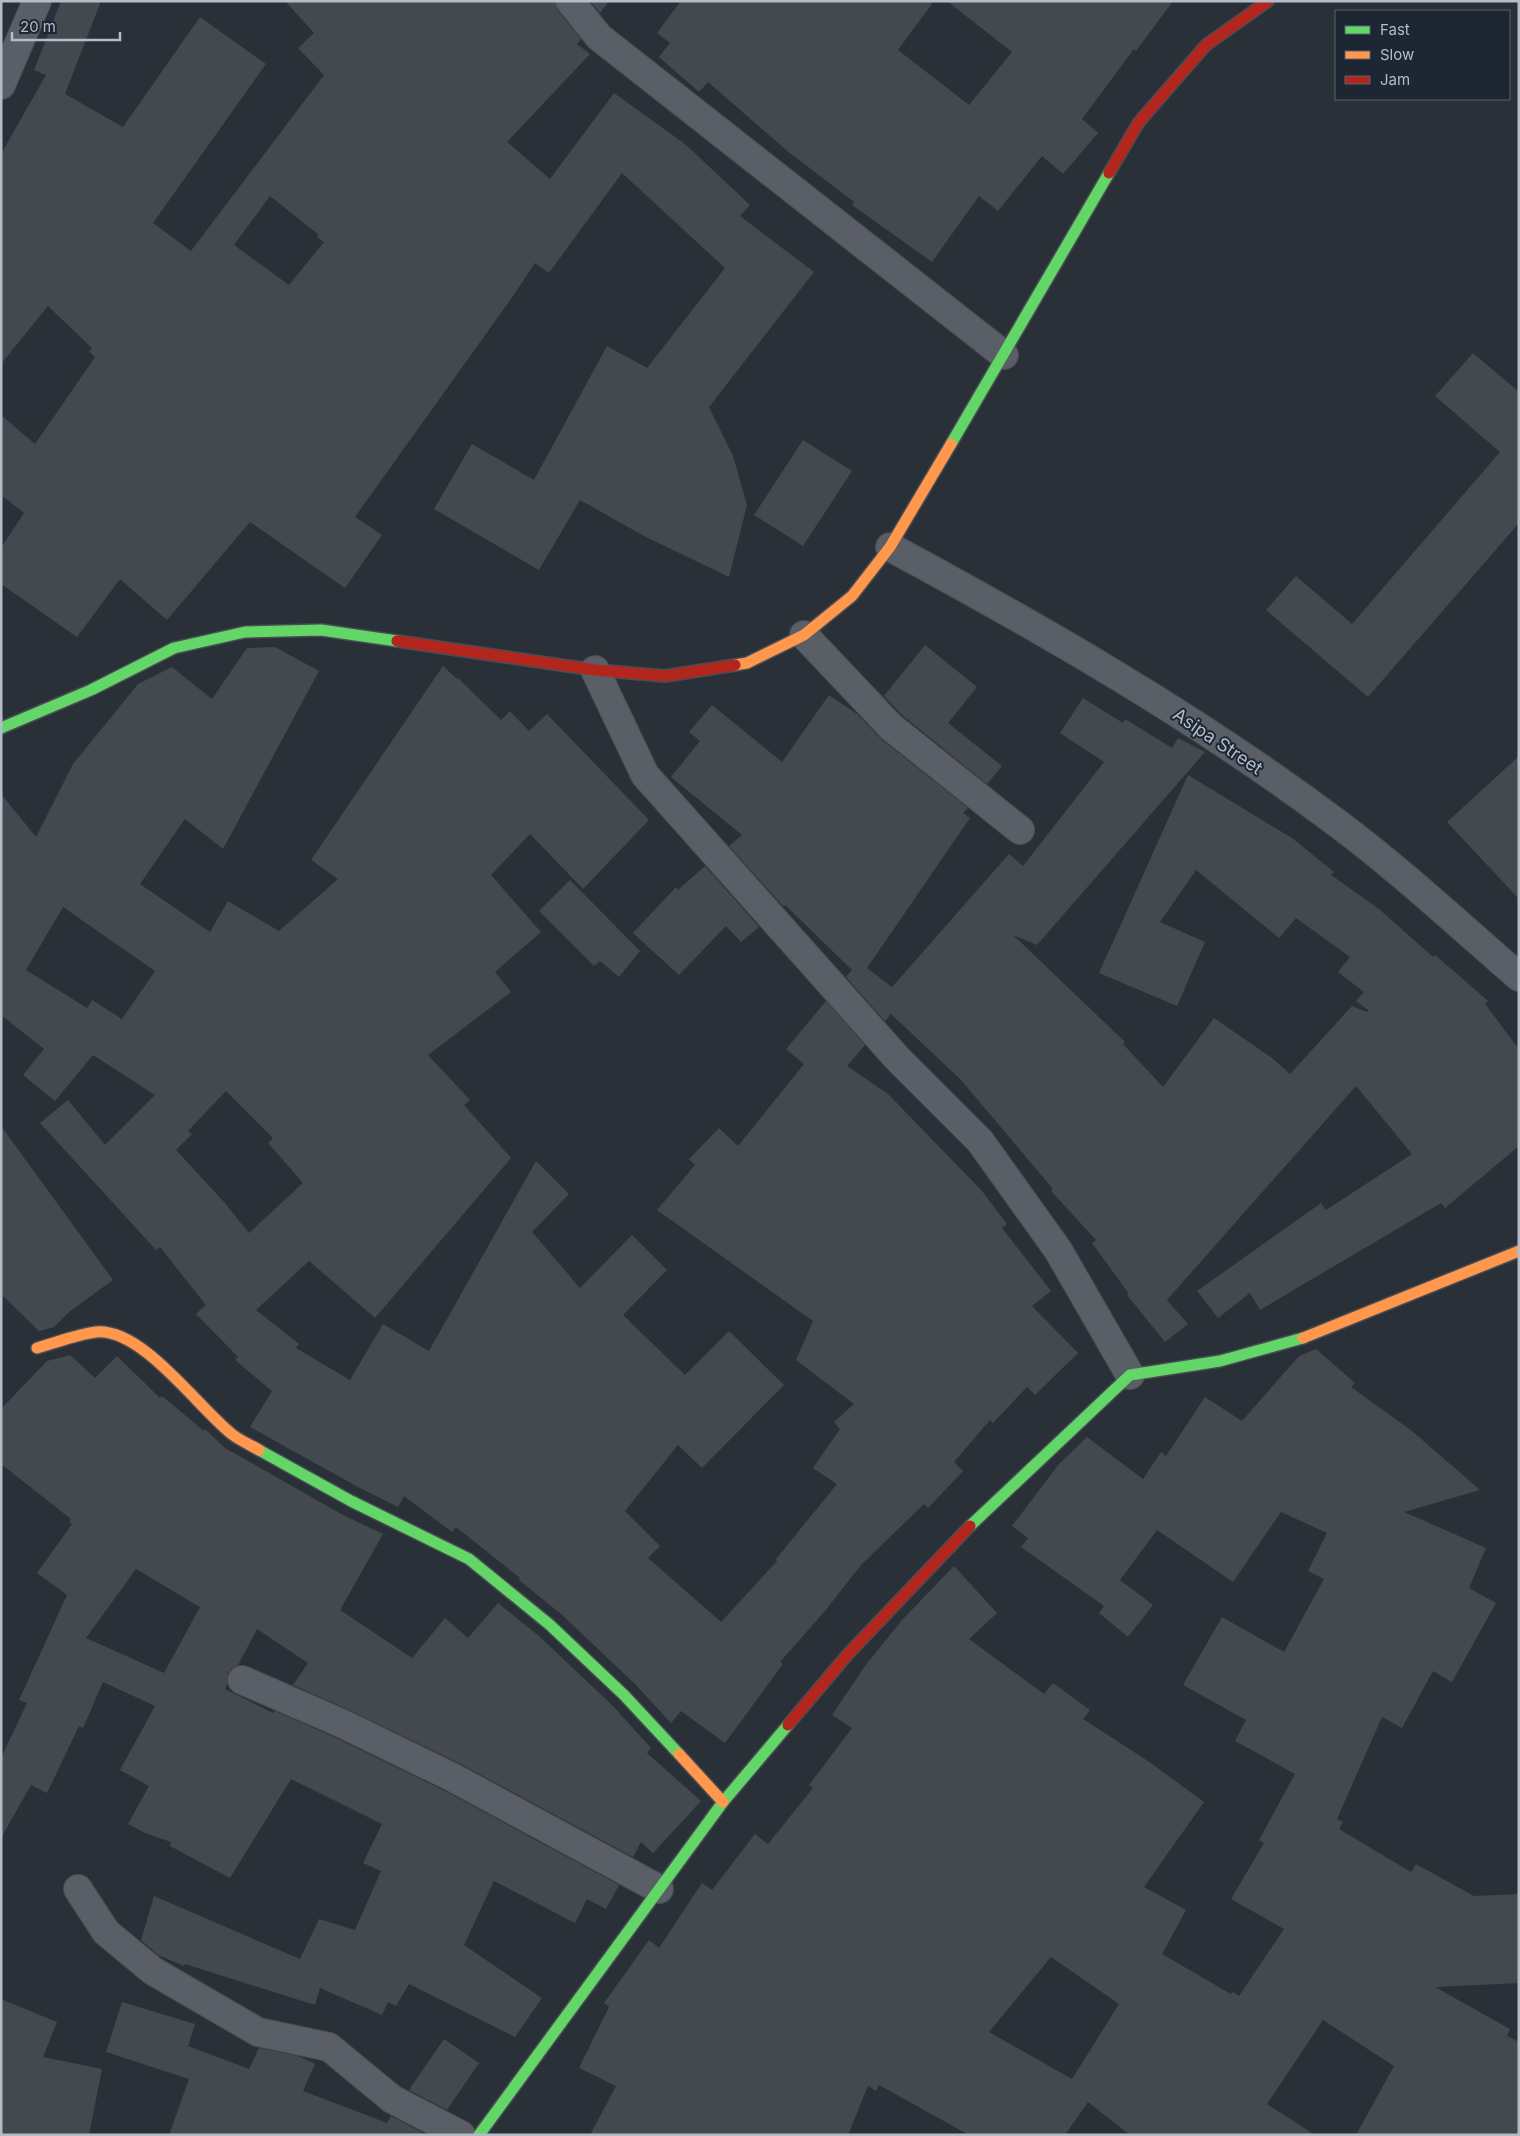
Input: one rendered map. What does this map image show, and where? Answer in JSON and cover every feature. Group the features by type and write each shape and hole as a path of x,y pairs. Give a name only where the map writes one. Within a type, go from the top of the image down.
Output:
{"street":[{"path":"1,85 37,1"},
{"path":"570,1 599,37 1004,355"},
{"path":"1,728 91,690 174,648 245,632 321,630 595,670 665,676 747,663 804,636 852,596 890,547 1139,122 1206,45 1268,1"},
{"name":"Asipa Street","path":"890,547 984,597 1196,723 1338,823 1519,976"},
{"path":"804,636 891,728 1020,830"},
{"path":"595,670 645,775 897,1058 980,1141 1058,1250 1130,1375"},
{"path":"479,2135 723,1802 848,1654 964,1532 1130,1375 1220,1361 1290,1343 1519,1251"},
{"path":"37,1348 96,1332 113,1334 131,1342 164,1367 234,1435 351,1501 469,1559 550,1625 624,1695 723,1802"},
{"path":"242,1680 341,1723 452,1777 659,1889"},
{"path":"78,1889 106,1932 153,1971 258,2032 329,2047 392,2099 461,2135"}],"building":[{"path":"61,1 101,1 65,94 123,127 200,17 266,64 153,223 191,251 324,75 298,48 314,33 285,1 555,1 558,11 581,39 577,44 590,54 507,142 550,179 614,93 685,144 750,205 740,216 814,272 709,407 733,456 747,505 729,577 644,536 580,500 539,570 434,509 472,444 534,480 607,346 647,368 725,268 622,173 549,273 535,263 355,517 382,535 345,588 250,522 167,620 120,579 77,637 1,584 1,548 24,513 1,495 1,415 35,444 95,357 89,351 92,348 48,306 1,364 1,154 46,75 34,70","holes":["270,196 319,235 317,237 324,242 289,285 234,245"]},
{"path":"590,1 609,1 600,13"},
{"path":"681,1 934,1 898,50 969,105 1012,52 947,1 1173,1 1136,51 1134,49 1082,119 1098,133 1063,174 1042,156 998,211 979,196 932,262 852,205 854,202 786,150 708,82 699,92 659,57 670,43 657,33"},
{"path":"1473,353 1519,392 1519,523 1368,697 1266,610 1296,576 1352,624 1500,452 1435,396"},
{"path":"803,440 852,471 803,546 754,515"},
{"path":"925,645 977,687 948,723 1002,766 987,784 902,715 884,696"},
{"path":"275,647 319,671 223,849 185,819 140,884 210,932 228,901 279,931 338,879 311,860 443,666 501,720 510,711 529,731 547,714 649,820 583,889 530,834 491,875 541,932 495,972 511,992 428,1055 470,1100 464,1105 511,1158 375,1318 309,1261 256,1310 299,1344 296,1348 350,1380 383,1324 429,1351 536,1161 569,1194 532,1232 580,1288 632,1235 667,1270 623,1315 685,1375 729,1331 784,1385 702,1468 678,1445 625,1511 660,1546 648,1558 721,1622 777,1561 776,1559 837,1484 813,1468 840,1429 834,1422 854,1404 796,1360 813,1321 657,1210 695,1165 689,1159 719,1128 738,1146 804,1064 786,1049 826,1001 865,1045 847,1066 888,1094 982,1191 1007,1224 1002,1228 1051,1291 1032,1306 1078,1353 1035,1395 1027,1387 993,1423 990,1420 954,1462 963,1471 928,1508 924,1504 861,1565 825,1611 780,1662 783,1664 725,1743 681,1711 671,1723 635,1684 561,1614 519,1580 520,1578 456,1527 452,1532 404,1496 398,1507 250,1427 272,1391 235,1360 238,1357 196,1314 206,1305 160,1247 156,1250 40,1123 68,1100 105,1145 155,1095 93,1055 55,1101 23,1075 44,1049 1,1015 1,794 36,837 73,764 138,684 172,667 212,699 247,648","holes":["63,907 155,971 122,1019 92,1000 87,1008 26,970","226,1091 273,1138 268,1143 303,1183 249,1233 224,1202 176,1150 192,1134 188,1131"]},
{"path":"829,695 857,714 881,739 968,808 963,813 970,818 867,968 892,987 1009,854 1023,866 1104,762 1060,733 1083,698 1123,723 1125,719 1172,748 1178,738 1205,752 1037,945 1013,935 1125,1042 1123,1044 1163,1087 1214,1018 1272,1058 1290,1074 1352,1006 1367,1012 1368,1010 1356,1001 1364,992 1338,972 1350,957 1296,918 1279,938 1196,870 1160,922 1205,942 1177,1006 1099,973 1188,775 1292,838 1334,872 1331,875 1379,909 1433,957 1435,955 1488,1001 1485,1004 1519,1049 1519,1146 1445,1208 1441,1203 1260,1310 1250,1293 1218,1318 1197,1291 1321,1203 1326,1210 1412,1154 1356,1086 1167,1300 1188,1324 1165,1342 1127,1295 1129,1294 1092,1243 1096,1240 1051,1191 1053,1189 961,1080 891,1014 885,1021 846,977 852,970 785,905 783,906 729,846 742,835 671,777 700,741 689,732 712,705 782,762"},
{"path":"1519,756 1519,899 1447,822"},
{"path":"705,866 759,927 741,942 726,926 679,975 633,933 676,887 678,890"},
{"path":"570,880 640,951 619,977 600,961 594,966 539,911"},
{"path":"1,1126 113,1280 69,1312 54,1327 39,1331 1,1294"},
{"path":"1316,1349 1355,1383 1351,1387 1412,1431 1480,1490 1404,1512 1486,1548 1469,1588 1496,1603 1452,1682 1433,1671 1402,1728 1382,1717 1337,1819 1343,1822 1339,1829 1411,1872 1416,1864 1474,1896 1519,1894 1519,1983 1435,1987 1510,2029 1507,2036 1519,2042 1519,2135 1356,2135 1394,2066 1323,2020 1267,2104 1315,2135 1130,2135 1088,2102 1065,2135 969,2135 879,2085 876,2091 868,2086 848,2135 590,2135 616,2086 579,2068 609,2007 604,2003 649,1940 659,1948 702,1883 712,1890 755,1834 768,1844 813,1788 809,1785 852,1728 832,1715 865,1666 902,1620 954,1566 997,1613 969,1639 1044,1694 1053,1683 1090,1710 1083,1719 1148,1761 1204,1802 1144,1887 1186,1910 1162,1954 1231,1994 1233,1992 1239,1996 1284,1929 1231,1899 1264,1843 1259,1840 1295,1774 1235,1741 1246,1720 1183,1685 1222,1617 1284,1652 1324,1579 1308,1571 1327,1533 1281,1512 1233,1582 1157,1530 1120,1580 1153,1605 1128,1637 1099,1613 1104,1606 1021,1547 1028,1538 1012,1526 1059,1464 1087,1437 1143,1479 1161,1452 1166,1456 1205,1397 1242,1421 1299,1356","holes":["1051,1957 1119,2004 1072,2079 989,2032"]},
{"path":"70,1355 95,1378 117,1356 160,1398 162,1396 204,1431 205,1429 225,1448 343,1515 383,1534 340,1610 412,1658 445,1618 468,1638 498,1603 540,1637 613,1706 651,1748 647,1753 701,1801 653,1853 641,1842 633,1857 459,1763 293,1685 308,1663 257,1629 238,1665 228,1673 225,1689 273,1713 275,1711 334,1737 445,1791 619,1885 606,1909 587,1899 575,1923 494,1881 464,1945 542,1998 515,2037 409,1984 396,2006 388,2002 382,2015 320,1988 315,2005 185,1964 184,1966 158,1955 141,1940 154,1896 300,1959 319,1919 355,1930 381,1871 363,1863 382,1824 291,1779 230,1878 170,1846 171,1842 145,1833 128,1824 149,1786 120,1770 155,1706 103,1682 83,1728 79,1726 47,1793 31,1785 1,1838 1,1758 27,1703 19,1700 67,1595 37,1573 72,1524 69,1522 71,1519 1,1464 1,1409 47,1361","holes":["136,1569 200,1607 164,1673 86,1638"]},
{"path":"1,1999 57,2022 43,2057 102,2069 89,2135 1,2135"},
{"path":"122,2002 195,2024 188,2046 249,2069 259,2048 298,2056 315,2064 303,2091 387,2123 391,2116 427,2135 169,2135 189,2079 106,2052"},
{"path":"444,2039 479,2063 447,2110 409,2090"}],"traffic: fast":[{"path":"951,444 1109,173"},
{"path":"1,728 91,690 174,648 245,632 321,630 397,641"},
{"path":"970,1526 1130,1375 1220,1361 1303,1338"},
{"path":"259,1450 351,1501 469,1559 550,1625 624,1695 679,1754"},
{"path":"479,2135 723,1802 788,1725"}],"traffic: slow":[{"path":"735,665 747,663 804,635 852,596 890,547 951,444"},
{"path":"1303,1338 1519,1251"},
{"path":"37,1348 89,1333 114,1334 151,1356 219,1423 233,1435 259,1450"},
{"path":"679,1754 723,1802"}],"traffic: jam":[{"path":"1109,173 1139,122 1206,45 1268,1"},
{"path":"397,641 595,670 665,676 735,665"},
{"path":"788,1725 848,1654 970,1526"}]}
